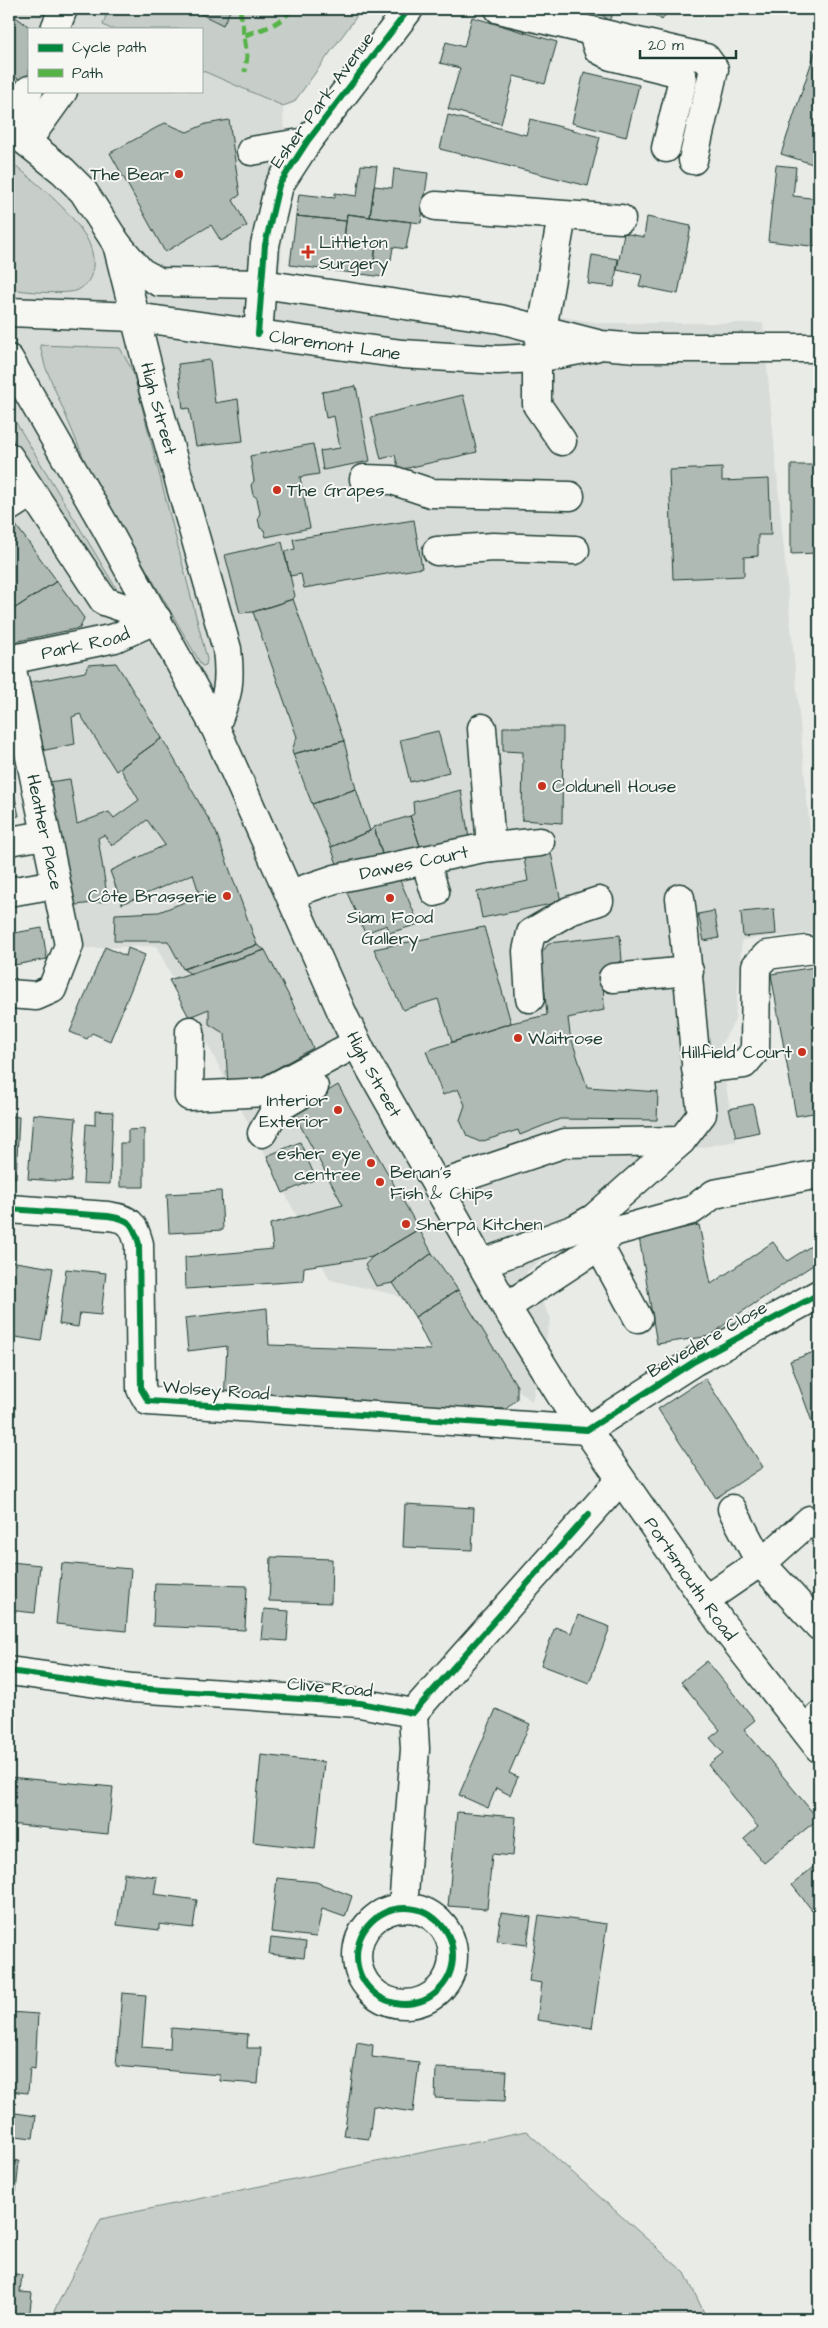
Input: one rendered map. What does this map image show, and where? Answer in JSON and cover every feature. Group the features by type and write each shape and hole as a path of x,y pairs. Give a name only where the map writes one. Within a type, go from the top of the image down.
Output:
{"main road":[{"path":"55,28 63,9"},
{"name":"Esher Park Avenue","path":"258,334 265,244 279,185 307,142 409,9"},
{"path":"500,9 706,58 714,69 693,160"},
{"path":"592,31 598,49 611,56 680,73 683,79 666,148"},
{"path":"16,133 28,92"},
{"path":"16,133 62,92"},
{"name":"High Street","path":"16,133 64,171 83,191 117,244 135,317 227,649 230,677 227,698 215,727"},
{"path":"251,151 307,142"},
{"path":"436,206 621,219"},
{"path":"562,216 537,358 537,405 562,441"},
{"name":"Claremont Lane","path":"117,244 141,272 159,282 262,284 500,319 601,345 647,348 819,348"},
{"name":"Claremont Lane","path":"9,312 135,317 402,354 498,360 537,358 601,345"},
{"name":"High Street","path":"9,359 157,619 215,727 361,1051 483,1263 506,1307 566,1405"},
{"path":"9,457 20,500 104,600 157,619"},
{"path":"364,479 392,480 430,493 570,496"},
{"path":"437,551 493,547 575,550"},
{"name":"Park Road","path":"10,660 115,638 157,619"},
{"name":"Heather Place","path":"9,994 36,996 52,989 69,945 10,660"},
{"path":"482,728 491,847"},
{"path":"9,841 46,834"},
{"name":"Dawes Court","path":"290,894 335,879 424,860 491,847 540,842"},
{"path":"424,860 435,892"},
{"path":"9,892 56,884"},
{"path":"483,1263 575,1229 594,1218 681,1141 694,1127 702,1114 680,898"},
{"path":"530,998 527,950 531,933 569,911 599,901"},
{"path":"696,1069 744,1064 755,1051 756,966 767,955 806,950"},
{"path":"613,978 689,972"},
{"path":"190,1031 189,1096 266,1092 361,1051"},
{"path":"262,1133 276,1109 361,1051"},
{"path":"437,1186 565,1143 681,1141"},
{"path":"506,1307 599,1246 612,1232 692,1210 714,1194 819,1174"},
{"name":"Wolsey Road","path":"9,1209 123,1218 134,1226 139,1244 141,1389 148,1401 587,1430"},
{"path":"599,1246 638,1318"},
{"name":"Belvedere Close","path":"587,1430 695,1361 819,1294"},
{"name":"Portsmouth Road","path":"566,1405 587,1430 705,1600 815,1732"},
{"path":"403,1908 415,1749 413,1713 620,1480"},
{"path":"732,1509 760,1562 819,1626"},
{"path":"705,1600 816,1521"},
{"name":"Clive Road","path":"9,1672 133,1688 360,1703 413,1713"}],"shaded area":[{"path":"9,9 108,9 103,25 109,28 28,28 28,92 202,92 202,70 283,106 286,191 280,273 601,323 763,323 814,874 819,898 819,932 742,940 735,1020 719,1048 736,1141 688,1150 526,1272 551,1318 532,1401 396,1295 330,1280 156,946 62,949 9,707"},
{"path":"108,9 362,9 294,102 283,106 202,70 202,28 109,28 103,25"},
{"path":"9,160 72,217 87,239 93,260 92,274 84,286 78,290 73,292 44,292 9,288"},
{"path":"40,345 120,348 133,372 207,659 206,665 202,666 87,466 45,366"},
{"path":"9,411 116,588 115,591 107,591 9,434"},
{"path":"526,2131 685,2273 707,2319 50,2319 101,2219"}],"building":[{"path":"191,9 231,9 223,25"},
{"path":"593,9 617,9 609,20"},
{"path":"646,9 669,9 662,20"},
{"path":"9,12 31,28 28,28 28,77 25,84 9,72"},
{"path":"472,17 557,42 545,84 514,76 501,124 448,109 460,68 440,63 446,42 464,47"},
{"path":"819,40 819,166 781,154"},
{"path":"584,72 639,85 626,137 572,123"},
{"path":"448,115 526,135 530,119 600,137 588,186 440,149"},
{"name":"The Bear","path":"229,120 240,195 233,200 247,226 221,241 211,225 165,252 110,153 165,123 187,132 206,124"},
{"path":"361,165 377,166 370,217 347,214 346,221 296,216 299,194 335,198 335,193 357,196"},
{"path":"776,165 796,167 793,196 819,199 819,247 768,241"},
{"path":"394,169 428,173 421,223 370,217 374,186 392,188"},
{"path":"347,214 411,222 406,249 393,247 391,260 385,264 374,263 376,243 344,239"},
{"path":"296,216 346,221 344,239 376,243 374,263 385,264 384,277 290,265"},
{"path":"647,217 691,226 678,294 639,286 642,275 617,270 624,233 644,237"},
{"path":"592,255 618,259 614,287 588,284"},
{"path":"210,360 215,403 238,399 243,441 196,446 189,408 183,409 178,364"},
{"path":"356,386 370,461 323,470 320,451 340,448 334,416 326,418 322,392"},
{"path":"463,395 477,452 399,470 395,455 381,459 371,417"},
{"name":"The Grapes","path":"313,444 319,474 300,477 310,528 266,537 264,530 260,528 257,498 253,495 251,485 254,481 250,456"},
{"path":"791,465 819,465 819,553 791,554"},
{"path":"722,468 722,481 769,479 771,535 758,535 758,556 744,557 744,576 673,579 669,470"},
{"path":"9,516 57,581 9,612"},
{"path":"414,520 422,568 304,588 301,574 290,576 284,552 295,549 293,539"},
{"path":"282,542 295,596 293,599 253,612 240,613 225,555"},
{"path":"57,581 84,618 80,628 9,643 9,612"},
{"path":"293,599 344,741 293,754 292,750 297,737 253,612"},
{"path":"116,663 162,738 116,771 80,714 72,717 75,744 36,752 27,683 85,672 88,665"},
{"name":"Coldunell House","path":"503,727 563,727 562,823 522,820 523,752 503,751"},
{"path":"438,731 449,772 410,782 400,740"},
{"path":"162,738 216,832 257,945 183,969 168,941 114,941 115,914 159,912 200,896 193,874 122,904 110,871 165,845 147,820 115,844 112,845 104,835 98,838 108,901 61,907 42,783 70,779 77,824 109,812 114,818 139,800 120,768"},
{"path":"344,741 356,789 312,804 293,754"},
{"path":"9,779 11,779 19,816 9,818"},
{"path":"356,789 370,831 331,847 312,804"},
{"path":"461,790 469,838 421,849 410,816 414,814 413,802"},
{"path":"410,816 421,849 382,854 374,827"},
{"path":"374,827 382,854 338,867 331,847 370,831"},
{"path":"551,853 561,902 482,918 477,892 528,881 524,859"},
{"path":"396,871 419,924 389,933 387,925 365,933 344,886"},
{"path":"774,909 776,934 743,937 741,912"},
{"path":"714,911 719,938 704,941 698,914"},
{"path":"484,927 511,1023 452,1042 438,999 403,1010 374,949"},
{"path":"42,928 47,959 9,966 9,934"},
{"name":"Waitrose","path":"620,935 622,961 603,967 604,1010 568,1018 570,1034 587,1087 658,1092 657,1120 560,1119 520,1135 518,1130 480,1142 467,1136 460,1120 465,1105 458,1089 443,1095 426,1051 511,1023 547,1015 541,954 549,943"},
{"path":"257,945 265,950 191,974 183,969"},
{"path":"105,947 126,956 128,948 145,955 110,1041 92,1033 87,1039 70,1032"},
{"path":"265,950 313,1048 249,1084 228,1087 225,1034 209,1024 209,1009 189,1017 169,980"},
{"name":"Hillfield Court","path":"815,967 819,992 819,1112 796,1116 771,974"},
{"path":"338,1085 419,1229 372,1257 304,1267 303,1281 186,1289 185,1257 273,1249 270,1224 343,1205 293,1112"},
{"path":"753,1104 759,1132 736,1137 729,1109"},
{"path":"95,1111 113,1112 110,1184 83,1183 86,1124 95,1125"},
{"path":"33,1114 76,1118 71,1182 28,1179"},
{"path":"9,1116 19,1117 16,1178 9,1177"},
{"path":"144,1129 144,1187 120,1187 120,1143 128,1143 128,1130"},
{"path":"300,1142 316,1179 283,1193 267,1156"},
{"path":"221,1191 223,1230 169,1233 167,1194"},
{"path":"699,1225 711,1284 773,1242 787,1261 819,1241 819,1261 731,1319 711,1336 657,1344 639,1237"},
{"path":"419,1229 432,1253 393,1283 376,1286 365,1265 372,1257"},
{"path":"432,1253 458,1290 415,1317 393,1283"},
{"path":"9,1261 53,1268 41,1341 9,1336"},
{"path":"66,1269 106,1273 101,1315 80,1313 78,1327 59,1324"},
{"path":"458,1290 517,1386 517,1399 506,1409 224,1401 227,1346 188,1351 185,1318 267,1308 269,1345 431,1350 415,1317"},
{"path":"819,1350 819,1441 790,1361"},
{"path":"705,1378 763,1467 716,1498 658,1409"},
{"path":"405,1504 474,1508 472,1550 403,1547"},
{"path":"9,1545 12,1545 11,1562 40,1565 35,1613 9,1610"},
{"path":"271,1557 332,1559 331,1603 269,1601"},
{"path":"62,1563 131,1569 126,1631 56,1624"},
{"path":"155,1583 247,1586 245,1630 153,1626"},
{"path":"264,1609 289,1611 287,1641 261,1639"},
{"path":"578,1615 610,1627 589,1683 541,1665 555,1627 571,1633"},
{"path":"707,1661 755,1720 744,1729 818,1819 764,1863 744,1839 758,1827 708,1765 723,1753 710,1738 720,1730 681,1682"},
{"path":"496,1709 530,1724 509,1773 518,1777 510,1795 496,1788 488,1808 459,1795"},
{"path":"261,1755 324,1762 315,1849 253,1842"},
{"path":"9,1777 113,1787 108,1834 9,1824"},
{"path":"457,1812 516,1817 513,1856 492,1854 487,1909 448,1906"},
{"path":"819,1862 819,1904 812,1910 792,1885"},
{"path":"124,1873 157,1877 154,1894 197,1900 193,1928 159,1924 159,1930 117,1925"},
{"path":"277,1878 316,1882 352,1896 345,1917 322,1909 316,1937 271,1932"},
{"path":"501,1913 531,1917 527,1945 497,1941"},
{"path":"539,1915 607,1924 592,2028 537,2020 542,1983 529,1981"},
{"path":"271,1938 306,1942 304,1958 269,1954"},
{"path":"122,1993 146,1995 142,2047 170,2049 171,2028 248,2034 247,2048 261,2048 258,2084 220,2081 220,2075 116,2066"},
{"path":"9,2012 38,2014 35,2069 30,2068 28,2093 9,2091"},
{"path":"357,2042 373,2045 372,2057 419,2063 413,2112 373,2106 369,2139 344,2136"},
{"path":"436,2068 507,2071 505,2101 435,2098"},
{"path":"9,2112 36,2116 33,2138 15,2136 12,2160 19,2161 16,2192 9,2191"},
{"path":"9,2273 22,2275 20,2292 32,2293 29,2319 9,2319"}],"marked path":[{"path":"240,9 247,56 245,72"},
{"path":"245,35 264,29 283,19 291,9"}],"cycle path":[{"path":"258,334 265,245 279,185 307,142 409,9"},
{"path":"9,1209 108,1216 130,1223 139,1244 141,1389 148,1401 587,1430 695,1361 819,1294"},
{"path":"9,1671 133,1688 360,1703 413,1713 589,1514"},
{"path":"405,1908 423,1912 439,1922 449,1938 453,1956 449,1974 439,1990 423,2000 405,2004 387,2000 371,1990 361,1974 357,1956 361,1938 371,1922 387,1912 405,1908"}],"place":[{"name":"The Bear","path":"179,174"},
{"name":"Littleton Surgery","path":"308,252"},
{"name":"The Grapes","path":"277,490"},
{"name":"Coldunell House","path":"542,786"},
{"name":"Côte Brasserie","path":"227,896"},
{"name":"Siam Food Gallery","path":"390,898"},
{"name":"Waitrose","path":"518,1038"},
{"name":"Hillfield Court","path":"802,1052"},
{"name":"Interior Exterior","path":"338,1110"},
{"name":"esher eye centree","path":"371,1163"},
{"name":"Benan's Fish & Chips","path":"380,1182"},
{"name":"Sherpa Kitchen","path":"406,1224"}]}
